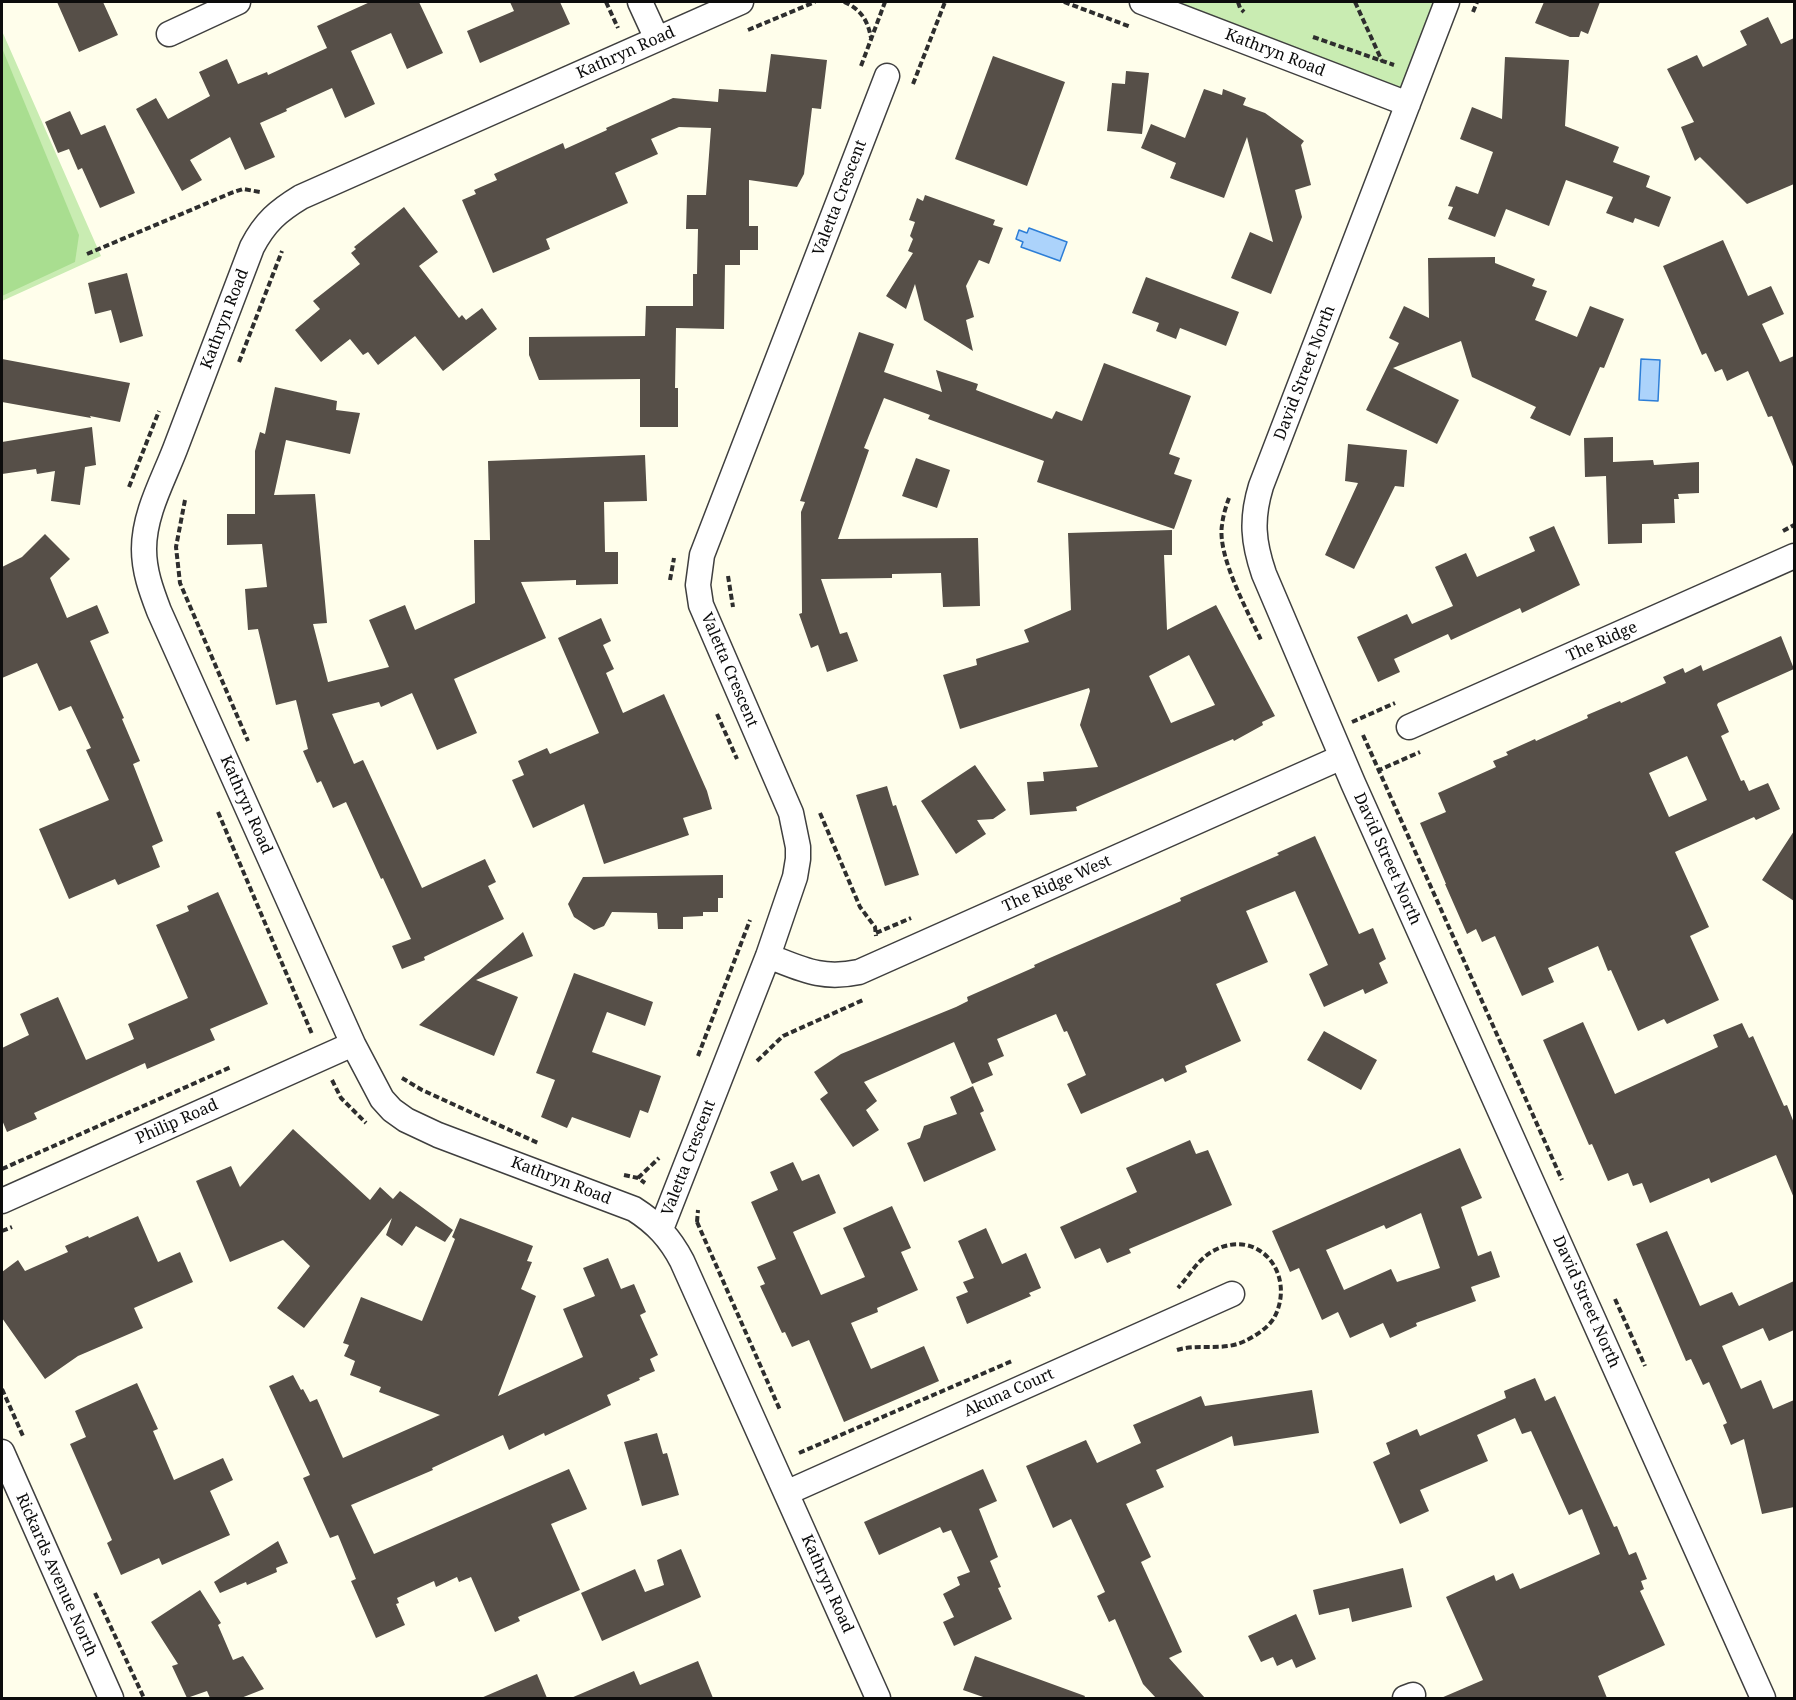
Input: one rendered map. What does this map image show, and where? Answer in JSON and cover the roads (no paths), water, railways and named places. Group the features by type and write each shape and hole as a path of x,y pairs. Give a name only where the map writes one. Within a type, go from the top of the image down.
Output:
{"street":[{"path":"640,2 657,39"},
{"name":"Kathryn Road","path":"741,2 301,197 274,216 261,229 252,247 152,508 144,547 149,586 353,1044 378,1093 392,1110 406,1120 438,1135 634,1209 661,1229 675,1246 682,1261 878,1698"},
{"name":"David Street North","path":"1447,2 1261,486 1253,518 1255,540 1264,574 1342,757 1763,1698"},
{"path":"169,33 230,3"},
{"name":"Kathryn Road","path":"1150,3 1408,104"},
{"name":"Valetta Crescent","path":"661,1229 768,956 795,877 798,859 796,832 790,813 707,623 701,605 699,569 702,555 887,76"},
{"name":"The Ridge","path":"1409,727 1794,556"},
{"name":"The Ridge West","path":"768,956 816,974 831,976 859,972 1342,757"},
{"name":"Philip Road","path":"2,1201 353,1044"},
{"name":"Akuna Court","path":"786,1493 1232,1294"},
{"name":"Rickards Avenue North","path":"2,1452 111,1698"}],"water":[{"path":"1029,228 1067,242 1060,261 1021,247 1023,242 1016,239 1019,230 1027,233"},
{"path":"1641,359 1660,360 1658,401 1639,400"}]}
